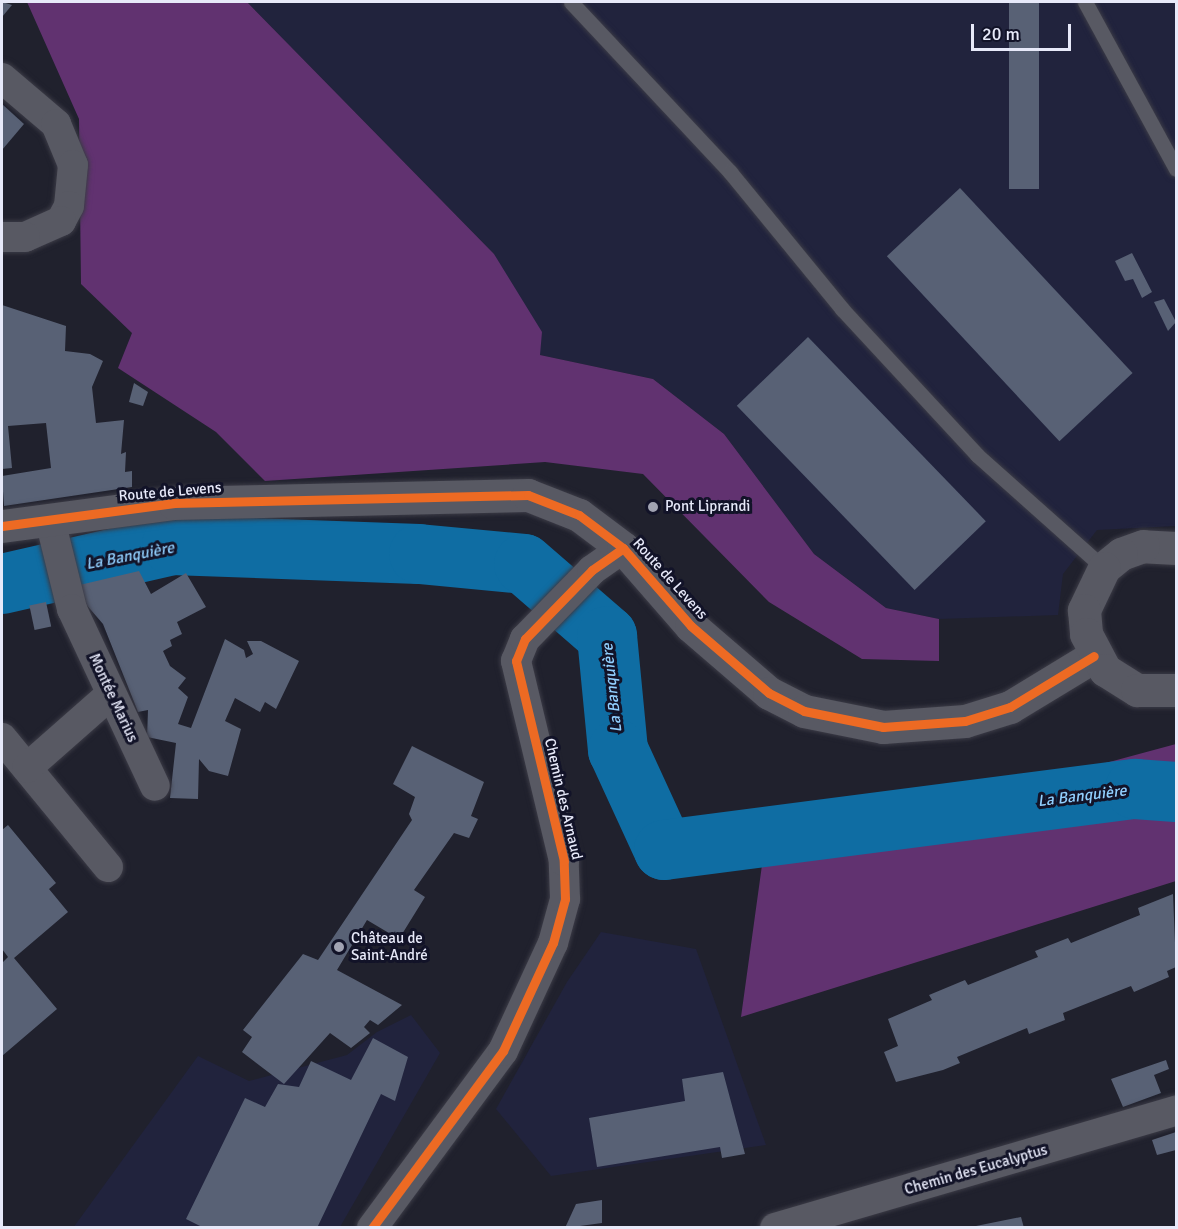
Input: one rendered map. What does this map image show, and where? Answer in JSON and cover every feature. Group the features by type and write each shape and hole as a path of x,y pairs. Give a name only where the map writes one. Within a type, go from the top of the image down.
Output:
{"street":[{"path":"2,78 56,124 73,165 69,206 61,221 25,237 2,237"},
{"name":"Route de Levens","path":"2,526 52,531 174,503 528,495 579,515 623,548 728,663 769,693 837,720 883,728 965,721 1010,707 1094,656"},
{"name":"Montée Marius","path":"52,531 72,609 154,786"},
{"path":"1176,548 1143,546 1121,554 1104,568 1084,610 1094,656 1120,682 1137,690 1176,690"},
{"name":"Chemin des Arnaud","path":"372,1227 503,1051 553,943 565,899 564,861 518,669 525,639 592,570 623,548"},
{"path":"27,768 111,694"},
{"path":"2,738 108,867"},
{"name":"Chemin des Eucalyptus","path":"775,1227 1176,1111"}],"lane":[{"path":"571,2 730,172 842,309 977,455 1104,568"},
{"path":"1084,2 1176,170"}],"shaded area":[{"path":"27,2 247,2 494,254 542,332 540,355 653,379 724,434 814,554 886,608 939,619 939,661 862,659 769,602 643,474 545,462 265,481 216,432 118,368 132,333 81,284 79,119"},
{"path":"247,2 1176,2 1176,526 1097,530 1063,574 1058,615 939,619 886,608 814,554 724,434 653,379 540,355 494,254"},
{"path":"1176,744 1176,881 741,1017 770,807 902,818"},
{"path":"601,932 696,949 766,1145 551,1176 496,1109 567,982"},
{"path":"411,1015 440,1053 340,1227 73,1228 198,1056 249,1081 347,1055 377,1032"}],"building":[{"path":"2,2 12,5 2,17"},
{"path":"1009,2 1039,2 1039,189 1009,189"},
{"path":"2,104 24,124 2,150"},
{"path":"960,188 1133,373 1059,441 887,256"},
{"path":"1132,253 1152,292 1142,298 1133,279 1125,281 1115,261"},
{"path":"1164,299 1176,322 1168,331 1154,302"},
{"path":"2,305 66,326 65,351 90,354 103,361 92,387 96,423 124,420 121,454 126,452 125,472 132,471 132,487 4,506 2,476 51,468 46,423 8,426 12,468 2,469"},
{"path":"808,337 986,521 915,590 737,406"},
{"path":"134,383 148,392 143,406 129,402"},
{"path":"139,571 151,594 186,573 206,607 177,622 182,634 170,640 172,646 163,651 170,666 186,678 178,688 188,697 178,724 191,728 225,639 244,650 246,658 253,654 247,641 261,641 299,661 276,709 265,702 260,712 235,698 225,721 241,729 228,776 209,771 199,759 198,799 170,798 176,743 147,737 148,710 138,712 103,624 71,587"},
{"path":"46,602 51,626 35,630 29,606"},
{"name":"Château de Saint-André","path":"412,746 484,782 471,816 478,819 469,838 454,833 414,890 425,897 399,939 367,920 337,970 402,1005 378,1025 370,1020 364,1027 370,1033 351,1048 330,1033 284,1084 242,1052 252,1037 243,1030 303,954 318,960 412,820 409,814 415,797 393,784"},
{"path":"8,825 56,883 49,889 68,912 14,958 57,1009 2,1056 2,963 8,957 2,949 2,830"},
{"path":"1173,894 1176,967 1167,971 1169,977 1134,992 1131,986 1063,1013 1065,1020 1029,1034 1027,1028 957,1057 960,1063 943,1070 896,1082 884,1052 898,1046 888,1019 932,1000 929,995 965,980 968,985 1038,957 1035,951 1068,938 1071,943 1140,915 1138,908"},
{"path":"373,1038 408,1057 395,1101 381,1094 317,1228 204,1228 186,1219 245,1098 265,1107 278,1084 299,1087 311,1061 351,1080"},
{"path":"1166,1060 1169,1069 1154,1075 1161,1093 1123,1107 1111,1079"},
{"path":"723,1072 745,1154 722,1158 720,1147 597,1167 589,1118 685,1101 682,1079"},
{"path":"1176,1132 1176,1150 1157,1155 1152,1140"},
{"path":"602,1200 602,1223 565,1228 576,1204"},
{"path":"1021,1217 1024,1228 976,1228 976,1226"}],"waterway":[{"name":"La Banquière","path":"2,584 172,545 419,554 524,564 607,636 618,750 664,850 1135,789 1176,792"}],"cycle path":[{"path":"2,526 174,503 528,495 579,515 623,548 691,626 769,693 804,711 883,727 965,721 1010,707 1094,656"},
{"path":"372,1228 503,1051 553,943 565,899 564,861 516,661 525,639 592,570 623,548"}],"place":[{"name":"Pont Liprandi","path":"653,507"},
{"name":"Château de Saint-André","path":"339,947"}]}
